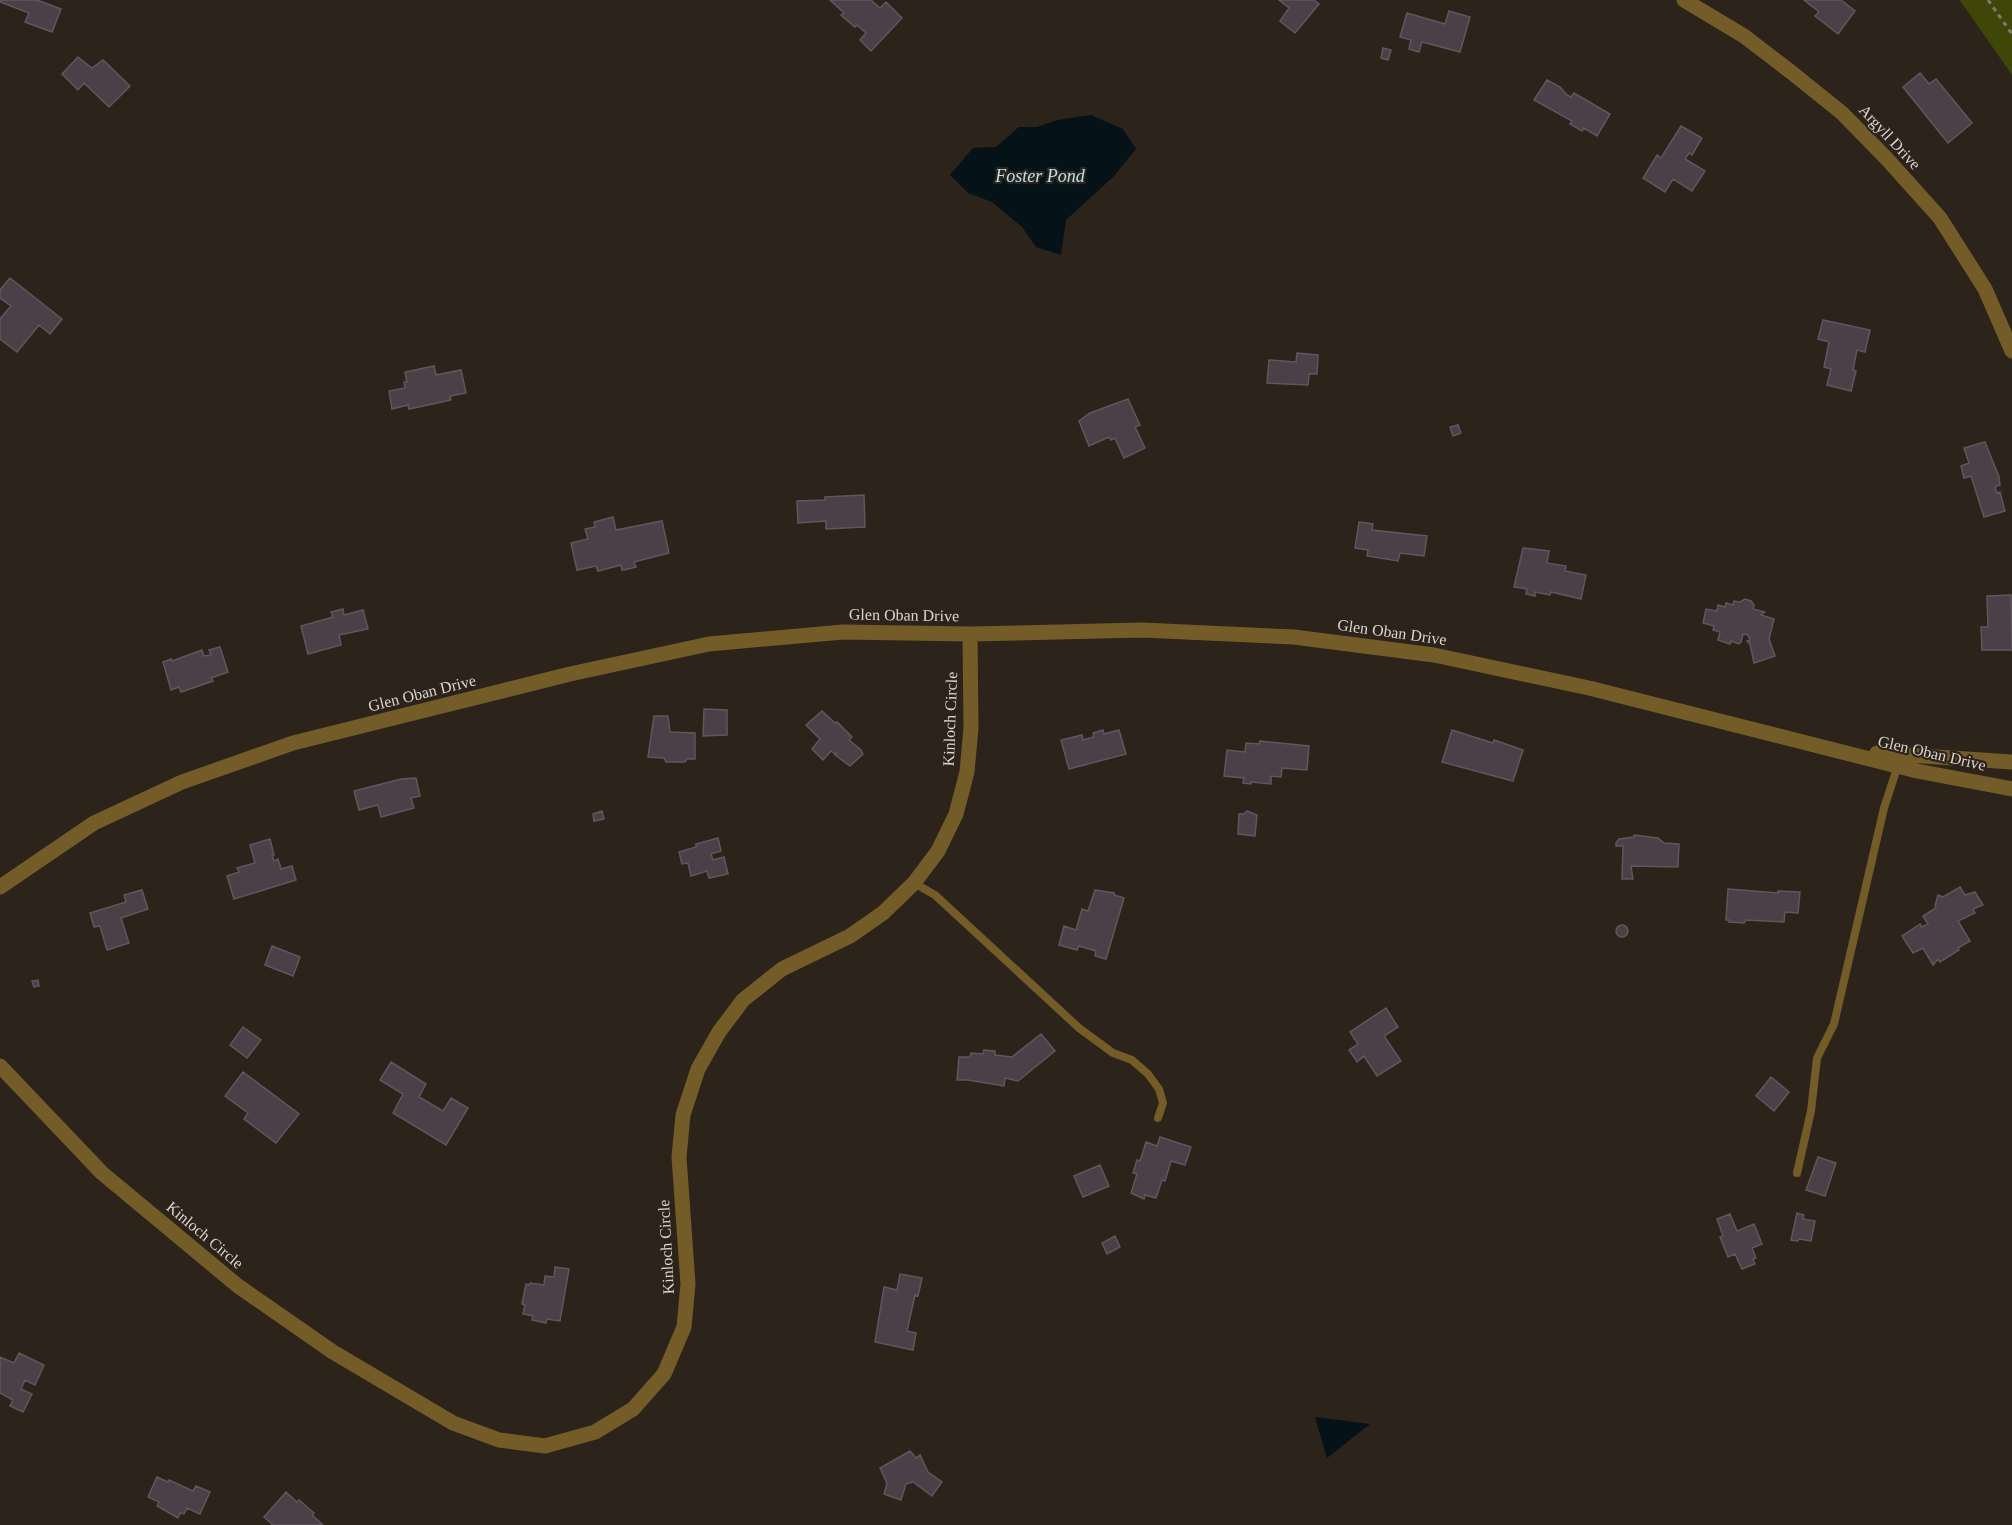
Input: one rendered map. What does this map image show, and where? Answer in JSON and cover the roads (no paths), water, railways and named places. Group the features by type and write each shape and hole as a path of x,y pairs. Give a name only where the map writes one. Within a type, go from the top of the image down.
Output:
{"street":[{"name":"Argyll Drive","path":"1684,0 1744,36 1791,72 1842,113 1887,159 1940,218 1985,289 2012,351"},
{"name":"Glen Oban Drive","path":"0,887 94,823 182,782 293,743 570,674 709,644 843,632 970,634 1142,630 1294,637 1434,655 1589,688 1844,751 1899,760 2012,789"},
{"name":"Kinloch Circle","path":"0,1066 102,1173 238,1286 333,1352 453,1423 499,1440 545,1446 595,1432 633,1409 664,1374 684,1327 688,1284 679,1157 683,1114 698,1069 719,1032 743,1000 782,969 850,936 883,913 914,883 943,842 956,814 967,772 971,728 970,634"},
{"name":"Glen Oban Drive","path":"1899,760 2012,762"}],"lane":[{"path":"1797,1173 1811,1112 1817,1058 1834,1024 1884,808 1899,760"},
{"path":"914,883 935,895 1078,1028 1113,1053 1132,1060 1148,1074 1159,1089 1163,1103 1158,1118"}],"water":[{"name":"Foster Pond","path":"1091,115 1123,129 1136,149 1113,177 1066,220 1061,255 1036,247 1022,227 992,202 968,193 950,175 973,148 996,147 1019,127 1037,127 1057,120"},
{"path":"1315,1417 1370,1424 1327,1458"}]}
